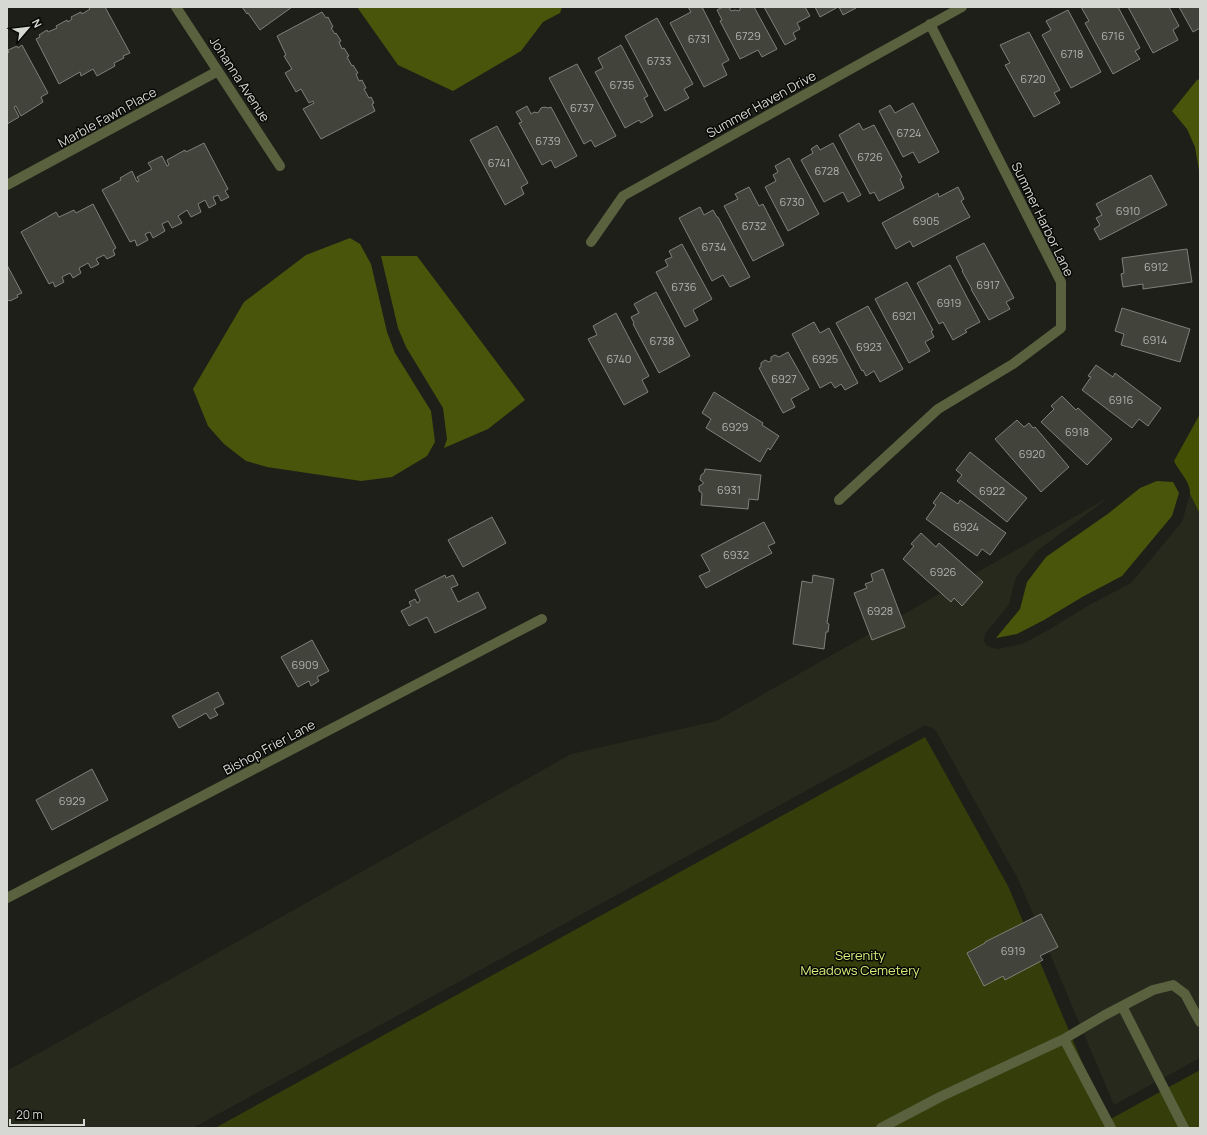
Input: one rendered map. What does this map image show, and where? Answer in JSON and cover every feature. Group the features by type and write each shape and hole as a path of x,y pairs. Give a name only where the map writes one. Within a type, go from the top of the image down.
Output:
{"street":[{"name":"Johanna Avenue","path":"176,7 280,166"},
{"name":"Summer Haven Drive","path":"591,242 623,196 962,7"},
{"name":"Summer Harbor Lane","path":"839,500 938,408 1013,364 1061,328 1061,282 930,24"},
{"name":"Marble Fawn Place","path":"7,186 218,71"},
{"name":"Bishop Frier Lane","path":"7,898 542,619"},
{"path":"881,1128 940,1097 1064,1039 1122,1006 1154,990 1173,985 1185,994 1200,1022"},
{"path":"1122,1006 1184,1128"},
{"path":"1064,1039 1111,1128"}],"shaded area":[{"path":"357,7 562,7 560,13 543,22 521,51 453,91 398,65"},
{"path":"1200,79 1200,176 1195,147 1187,129 1172,111 1197,80"},
{"path":"350,238 360,244 371,264 387,332 395,353 431,411 435,442 427,456 392,477 361,481 267,467 246,461 224,444 208,426 193,389 244,302 306,255"},
{"path":"381,256 417,256 525,400 488,429 444,448 447,439 443,408 406,347 398,328"},
{"path":"1200,414 1200,514 1190,494 1189,485 1174,461"},
{"path":"1157,481 1173,482 1179,493 1172,516 1122,576 1017,634 996,638 1020,609 1027,582 1046,557 1109,513 1140,488"},
{"path":"1190,494 1200,514 1200,1058 1114,1105 1019,881 936,731 931,727 924,726 193,1128 7,1128 7,1071 571,754 716,721 1111,496 1037,551 1017,576 1009,605 985,634 984,641 987,646 997,649 1022,644 1089,605 1131,583 1182,522"}],"green space":[{"name":"Serenity Meadows Cemetery","path":"925,737 1008,886 1107,1121 1200,1070 1200,1128 215,1128"}],"building":[{"path":"90,7 105,7 130,53 114,63 115,66 97,76 93,69 81,76 80,72 59,84 36,39 47,30 48,32 57,28 56,26 67,20 68,22 72,19 71,17 81,12 82,14 90,9"},
{"path":"242,7 292,7 260,30"},
{"path":"688,7 702,7 729,60 722,64 727,75 704,87 670,23 691,12"},
{"path":"723,7 729,7 731,11 739,11 741,7 754,7 777,49 762,57 758,50 740,59 720,21 722,20 717,10"},
{"path":"764,7 805,7 810,16 797,23 800,29 793,33 796,39 785,45"},
{"path":"815,7 838,7 820,17"},
{"path":"839,7 856,7 856,8 843,15"},
{"path":"1081,7 1118,7 1140,48 1135,51 1140,59 1113,74 1085,23 1089,21"},
{"path":"1128,7 1169,7 1179,26 1173,30 1178,40 1153,53"},
{"path":"1179,7 1200,7 1200,28 1193,32"},
{"path":"1068,10 1101,72 1071,88 1042,35 1051,30 1046,21"},
{"path":"322,12 326,18 328,17 333,27 331,28 341,41 339,42 342,49 344,48 349,56 347,57 352,66 353,65 358,73 356,74 359,81 362,80 366,88 364,89 374,103 372,104 375,111 321,139 303,109 314,103 313,101 309,103 301,89 296,92 285,73 292,69 284,56 286,55 277,36"},
{"path":"657,18 693,84 684,89 689,98 665,111 625,36"},
{"path":"1029,32 1060,90 1054,93 1060,103 1034,117 1005,65 1010,63 1000,45"},
{"path":"22,45 48,93 41,97 43,102 21,116 16,106 14,107 19,117 7,124 7,54 9,52 8,50 17,46 18,48"},
{"path":"621,45 648,96 644,98 653,116 641,123 639,120 625,128 595,72 603,68 598,58"},
{"path":"577,64 616,136 595,147 591,140 584,144 549,78"},
{"path":"913,103 939,152 919,163 913,152 903,157 879,111 890,105 895,113"},
{"path":"527,106 531,114 534,112 538,113 541,108 551,107 577,156 555,168 551,160 542,165 519,123 522,122 516,112"},
{"path":"859,123 863,130 874,125 902,177 900,179 904,188 879,201 874,192 870,194 839,135"},
{"path":"497,126 528,183 521,187 524,194 505,205 470,140"},
{"path":"204,143 228,189 225,191 229,197 221,201 218,195 213,197 216,204 209,208 205,200 198,204 201,212 191,217 187,210 178,216 182,223 172,228 168,221 162,224 165,231 153,238 150,232 145,234 148,240 137,246 135,240 130,242 102,190 121,180 120,178 132,171 137,182 139,181 137,177 152,169 148,163 162,156 167,166 169,165 167,160 185,150 186,152"},
{"path":"833,143 861,195 848,202 843,192 824,202 801,160 813,153 811,149 817,145 820,150"},
{"path":"789,158 819,214 788,231 765,187 776,181 773,175 778,172 775,166"},
{"path":"1151,175 1167,205 1100,240 1094,229 1100,225 1096,218 1102,215 1096,204"},
{"path":"749,187 759,206 763,204 784,245 753,261 724,206 738,199 735,194"},
{"path":"958,187 964,199 961,201 970,217 913,247 910,241 896,249 882,223 938,193 939,197"},
{"path":"93,204 116,248 113,250 115,255 107,259 104,255 96,259 99,264 91,268 88,263 79,268 81,273 73,278 70,273 62,277 64,282 55,287 53,282 49,284 21,232 56,212 59,217 74,210 76,213"},
{"path":"700,207 704,215 713,210 718,217 750,277 730,287 723,275 712,281 679,218"},
{"path":"984,243 1014,298 1006,302 1010,309 989,320 971,289 956,257"},
{"path":"682,244 712,299 693,310 698,320 685,327 656,272 668,266 665,260 672,257 669,251"},
{"path":"1187,249 1192,282 1143,289 1143,284 1123,287 1121,274 1124,273 1122,258"},
{"path":"7,265 22,293 10,301 7,301"},
{"path":"950,265 980,322 965,330 967,332 953,340 943,322 939,324 917,283"},
{"path":"907,282 933,330 931,331 934,337 925,342 930,351 909,363 875,299"},
{"path":"656,292 690,356 659,373 633,324 634,323 631,317 639,313 634,304"},
{"path":"868,306 903,369 880,382 874,371 866,376 863,370 862,371 836,323"},
{"path":"1122,308 1190,329 1180,362 1121,345 1124,334 1115,331"},
{"path":"616,313 649,376 642,380 648,392 624,405 588,339 597,335 593,326"},
{"path":"814,322 820,333 829,328 858,383 845,390 841,384 835,388 831,382 820,388 792,334"},
{"path":"788,352 809,389 791,399 795,407 783,413 759,368 761,367 761,363 765,360 769,362 771,361 771,357 775,355 779,357"},
{"path":"1096,365 1113,377 1115,373 1161,408 1148,426 1139,419 1132,428 1082,390 1091,377 1088,376"},
{"path":"714,392 763,423 762,425 779,436 770,450 768,448 760,462 706,428 711,419 702,413"},
{"path":"1062,396 1076,410 1078,408 1112,439 1087,465 1041,422 1054,409 1051,406"},
{"path":"1017,420 1024,427 1029,423 1033,428 1035,427 1069,467 1041,492 995,439"},
{"path":"970,452 1027,498 1007,522 957,481 962,475 956,470"},
{"path":"705,469 761,475 758,500 749,499 748,509 701,505 702,493 699,491 699,486 703,484 700,480"},
{"path":"941,492 958,504 960,500 1006,533 990,555 982,549 977,556 926,519 936,505 933,503"},
{"path":"492,517 506,543 463,567 448,540"},
{"path":"764,522 775,543 768,546 772,553 706,588 699,576 710,571 701,555"},
{"path":"921,533 936,547 939,543 983,582 962,606 954,598 951,602 903,559 914,546 911,544"},
{"path":"883,569 905,627 872,640 854,593 867,588 865,584 873,581 871,574"},
{"path":"445,575 446,578 453,575 458,585 451,588 458,602 478,592 486,608 435,633 427,617 409,626 401,611 411,606 409,602 415,599 417,603 419,602 420,600 415,590"},
{"path":"813,575 834,579 827,623 829,624 828,632 826,632 824,649 793,644 802,581 812,583"},
{"path":"312,640 329,671 317,677 319,681 311,686 309,681 298,687 281,657"},
{"path":"218,692 224,704 214,709 218,715 210,719 206,713 179,728 172,716"},
{"path":"92,769 108,800 52,830 36,800"},
{"path":"1041,914 1058,947 1040,956 1043,960 1005,980 1003,976 984,986 967,953 985,942"}]}
